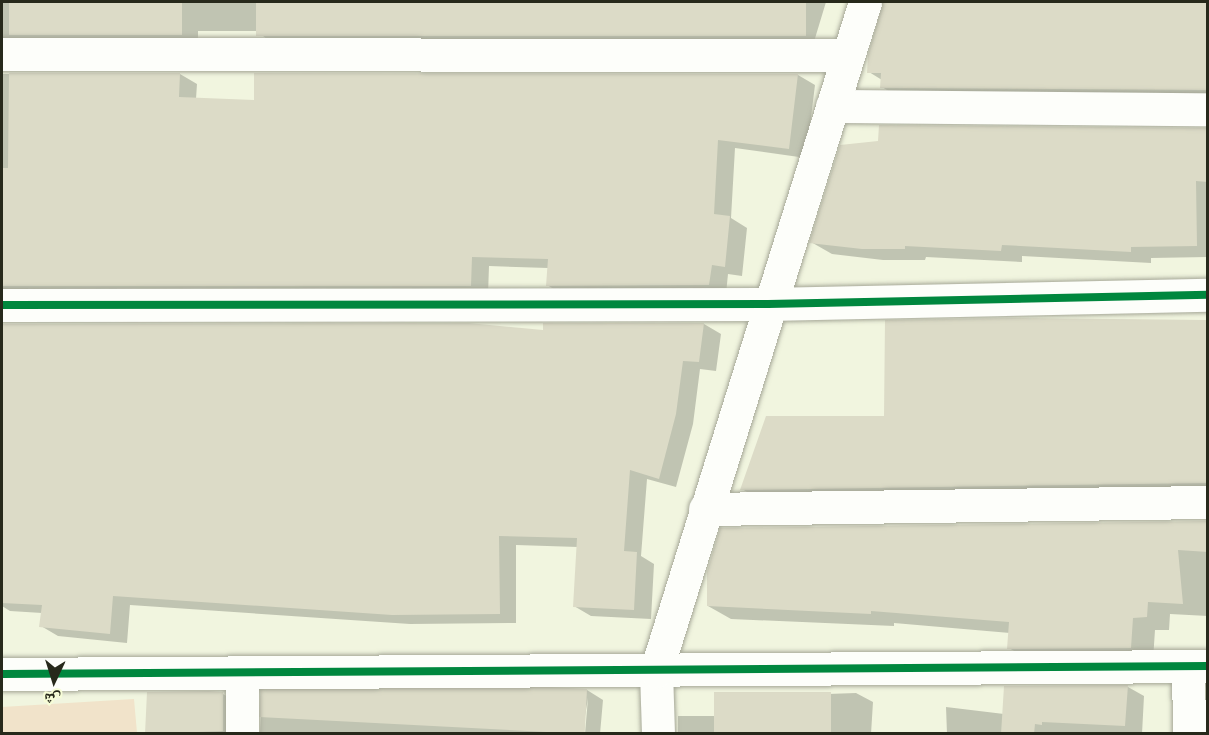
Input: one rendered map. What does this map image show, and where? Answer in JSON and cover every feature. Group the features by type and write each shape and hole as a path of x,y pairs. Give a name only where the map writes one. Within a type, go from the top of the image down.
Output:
{"street":[{"path":"658,734 656,671 768,304 865,2"},
{"path":"2,54 848,55"},
{"path":"832,106 1208,109"},
{"path":"2,304 768,304 1208,295"},
{"path":"705,509 1208,502"},
{"path":"2,674 1198,667 1189,734"},
{"path":"242,672 242,734"}],"shaded area":[{"path":"134,699 137,733 2,733 2,707"}],"building":[{"path":"9,2 182,2 182,35 9,35"},
{"path":"256,2 806,2 806,36 256,36"},
{"path":"883,2 1208,2 1208,90 880,88 881,73 867,73 868,55"},
{"path":"9,73 180,73 179,97 254,100 254,73 798,74 789,149 718,140 714,214 730,216 725,267 712,265 709,285 546,286 548,259 472,257 471,286 2,286 2,168 8,168"},
{"path":"879,125 1208,128 1208,182 1196,181 1197,246 1131,247 1131,252 1002,245 1001,251 905,246 905,249 862,249 809,243 840,145 878,141"},
{"path":"1009,318 1208,320 1208,483 740,490 766,416 884,416 885,320"},
{"path":"469,323 543,330 543,323 704,323 699,362 683,361 676,414 659,479 630,470 624,551 637,552 634,610 573,607 577,538 499,536 500,614 392,615 113,596 110,634 39,627 42,605 2,603 2,324"},
{"path":"1208,521 1208,552 1178,550 1183,604 1148,602 1147,617 1133,618 1131,648 1007,649 1009,622 871,611 871,614 707,606 707,572 720,528"},
{"path":"261,672 587,689 585,734 259,717"},
{"path":"1128,685 1125,726 1042,722 1042,725 1035,724 1034,734 1001,734 1004,686"},
{"path":"147,692 223,692 223,731 145,734"},
{"path":"714,692 831,692 831,734 714,734"}],"cycle path":[{"path":"2,305 768,304 1208,295"},
{"path":"2,674 1208,666"}]}
